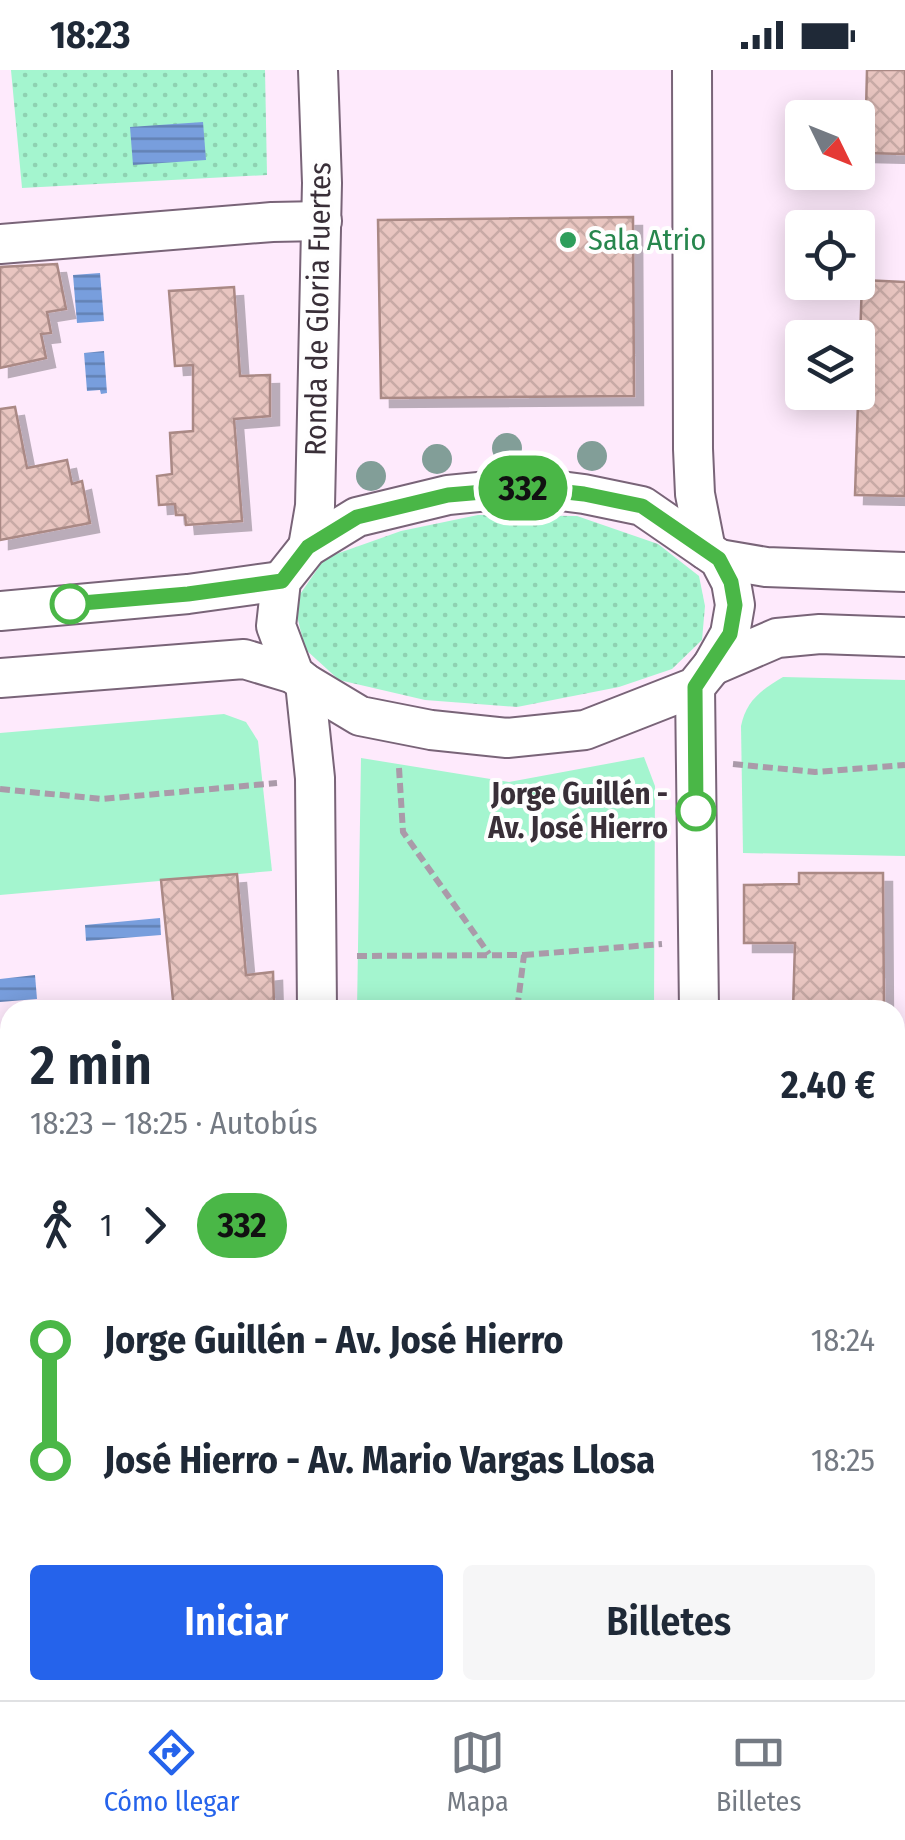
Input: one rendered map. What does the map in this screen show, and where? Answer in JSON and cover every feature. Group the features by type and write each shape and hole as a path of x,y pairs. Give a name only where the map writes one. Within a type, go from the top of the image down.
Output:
{"street":[{"name":"Ronda de Gloria Fuertes","path":"308,547 315,506 322,221 318,70"},
{"path":"692,70 695,494 712,555 731,582 735,605 730,634 703,676 699,1000"},
{"path":"0,244 322,221"},
{"path":"317,1000 315,778 300,678 276,626 282,581 308,547 357,517 448,495 530,488 642,506 712,555 766,567 905,572"},
{"path":"0,610 188,594 282,581"},
{"path":"0,678 244,659 300,678 360,716 431,730 508,738 584,730 776,638 820,634 905,637"}],"path":[{"path":"734,764 814,772 905,765"},
{"path":"400,768 403,832 490,955"},
{"path":"0,789 102,799 277,783"},
{"path":"357,956 524,955 668,943"},
{"path":"518,1000 524,955"}],"green space":[{"path":"11,70 265,70 267,175 22,188"},
{"path":"478,515 577,516 658,544 699,576 705,606 702,640 672,669 619,687 517,707 425,700 339,680 305,649 294,603 325,558 401,531"},
{"path":"783,677 905,680 905,856 743,853 741,726 756,697"},
{"path":"224,714 246,722 258,741 272,871 0,895 0,733"},
{"path":"644,757 655,786 654,1000 357,1000 361,758 509,782"}],"water":[{"path":"203,122 206,160 133,165 130,127"},
{"path":"100,273 104,321 77,323 73,275"},
{"path":"104,351 107,393 87,391 84,353"},
{"path":"160,918 161,935 86,941 85,925"},
{"path":"35,975 37,999 0,1000 0,979"}],"building":[{"path":"867,70 905,70 905,154 875,153 875,100 866,100"},
{"path":"633,217 634,396 381,398 378,220"},
{"path":"57,264 66,309 47,312 51,333 41,334 46,358 0,368 0,267"},
{"path":"875,281 905,282 905,496 855,495 858,410 875,410 875,320 861,320 861,300 875,300"},
{"path":"234,287 240,376 270,375 270,416 234,419 242,521 186,525 185,515 176,515 175,504 159,505 157,476 172,474 170,433 193,431 193,365 175,366 169,291"},
{"path":"15,407 27,468 67,460 72,484 82,481 90,523 0,540 0,409"},
{"path":"799,873 883,873 884,1000 793,1000 795,943 744,943 744,885 799,884"},
{"path":"237,874 246,975 273,972 274,1000 173,1000 161,880"}],"bus line":[{"name":"332","path":"70,604 282,581 308,547 357,517 448,495 530,488 642,506 719,559 731,582 735,605 730,634 695,687 696,811"}],"place":[{"name":"Sala Atrio","path":"568,240"},
{"name":"Jorge Guillén - Av. José Hierro","path":"696,811"}]}
